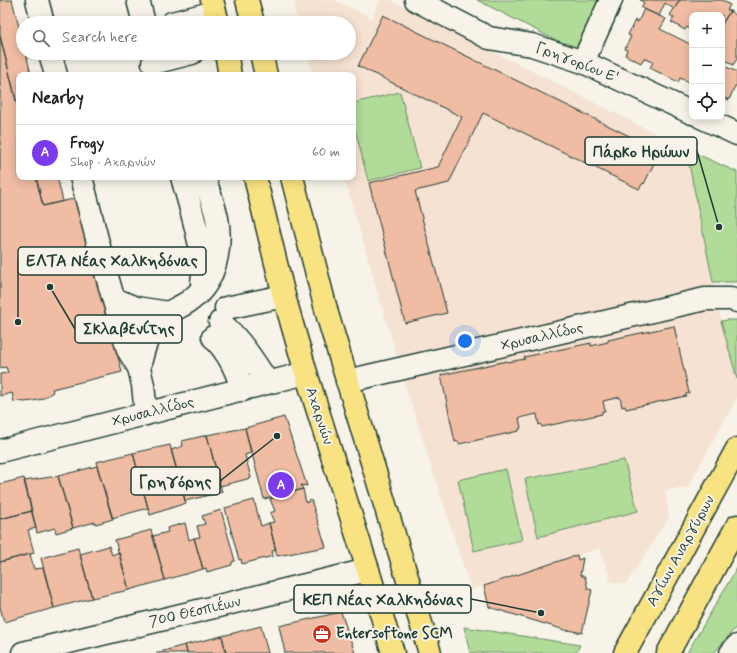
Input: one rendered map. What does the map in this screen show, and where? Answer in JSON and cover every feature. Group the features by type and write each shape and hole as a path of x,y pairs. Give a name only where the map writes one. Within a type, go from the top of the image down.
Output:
{"main road":[{"path":"247,0 251,16"},
{"path":"227,60 229,72"},
{"path":"263,60 265,72"},
{"name":"Αχαρνών","path":"256,180 284,296 306,373 393,653"},
{"path":"293,180 346,382 430,653"},
{"name":"Αγίων Αναργύρων","path":"625,652 737,449"},
{"path":"668,653 737,526"}],"street":[{"path":"38,0 41,16"},
{"path":"138,0 142,16"},
{"name":"Γρηγορίου Ε'","path":"416,0 489,38 532,45 583,62 689,112"},
{"path":"583,62 612,0"},
{"path":"199,16 215,12"},
{"path":"52,60 55,72"},
{"path":"154,64 168,60"},
{"path":"707,120 737,134"},
{"path":"83,180 128,350 139,368 143,385 146,414"},
{"path":"183,180 204,274 200,291"},
{"path":"139,368 149,335 156,324 169,313 193,299 211,276 218,248 217,219 205,180"},
{"path":"220,322 284,296"},
{"path":"114,299 136,308 169,313"},
{"name":"Χρυσαλλίδος","path":"346,382 705,299 731,299 737,301"},
{"path":"220,322 230,331 249,354 268,383"},
{"path":"220,322 224,350 243,390"},
{"name":"Χρυσαλλίδος","path":"0,451 306,373"},
{"name":"700 Θεσπιέων","path":"23,653 368,570"},
{"path":"731,653 737,646"}],"shaded area":[{"path":"297,0 334,0 372,18 380,0 391,0 686,149 719,311 737,379 737,398 687,488 665,490 669,517 626,584 611,582 600,548 471,590 403,378 345,180 356,180 356,72 313,72 309,60 356,60 356,16 297,16 294,8"}],"green space":[{"path":"477,0 606,0 581,53"},
{"path":"400,92 420,168 368,181 356,133 356,102"},
{"path":"686,149 737,172 737,282 713,282"},
{"path":"737,320 737,379 721,321"},
{"path":"624,460 638,511 538,537 525,479"},
{"path":"506,469 522,540 474,551 458,480"},
{"path":"737,568 737,626 714,653 687,653"},
{"path":"464,627 580,645 576,653 470,653"}],"building":[{"path":"0,0 12,0 16,16 16,60 28,60 30,72 16,72 16,100 0,36"},
{"path":"640,0 680,0 674,9 665,3 659,16 641,7 644,3"},
{"path":"680,0 722,0 730,5 727,10 730,11 725,19 725,12 689,12 689,28 687,27 685,30 671,22 674,18 670,15"},
{"path":"644,9 666,19 660,29 689,44 689,82 680,78 678,82 650,68 653,62 644,58 641,63 625,55 627,50 625,49 631,36 628,35 635,20 638,22"},
{"path":"730,11 737,16 737,59 733,65 725,60 725,19"},
{"path":"383,15 660,151 644,184 643,183 639,189 483,113 449,183 415,191 447,313 405,323 369,183 438,167 462,117 358,66"},
{"path":"0,36 16,100 16,180 37,180 43,206 77,198 122,372 52,389 53,392 42,399 14,402 12,393 0,396 0,374 8,373 6,367 0,368"},
{"path":"725,66 737,72 737,86 735,86 729,100 725,98"},
{"path":"37,180 58,180 63,201 43,206"},
{"path":"674,326 689,393 686,394 686,396 626,409 625,406 622,407 620,397 603,401 605,411 602,411 602,414 542,427 541,424 539,425 537,414 519,418 521,428 519,431 459,444 458,441 455,442 441,375 507,361 525,359 524,357 591,343 591,346 608,342 608,340"},
{"path":"284,417 307,486 301,485 303,489 264,499 245,428"},
{"path":"245,428 251,453 245,455 251,478 220,486 207,435"},
{"path":"207,435 222,492 185,501 171,450 183,446 182,441"},
{"path":"170,445 186,503 150,515 133,453"},
{"path":"133,453 148,508 112,518 96,462"},
{"path":"97,466 113,519 73,528 58,476"},
{"path":"58,476 73,528 56,533 55,528 37,533 24,481"},
{"path":"24,478 32,511 0,519 0,484"},
{"path":"303,489 306,503 311,500 326,547 277,556 269,523 274,522 270,513 275,511 270,499"},
{"path":"254,500 261,526 269,523 276,550 272,551 273,556 242,564 241,559 239,560 225,508"},
{"path":"221,510 235,561 232,562 232,565 207,572 206,568 203,569 194,538 200,537 197,526 205,524 202,516"},
{"path":"32,511 36,528 28,530 34,553 0,562 0,519"},
{"path":"185,523 189,540 194,538 203,569 165,580 153,536 168,532 167,528"},
{"path":"151,530 165,580 129,590 115,540"},
{"path":"109,546 112,555 119,552 129,590 92,598 80,554"},
{"path":"78,548 92,598 54,608 41,558"},
{"path":"30,554 34,569 43,568 54,608 4,622 0,607 0,562"},
{"path":"577,555 578,560 583,558 580,575 585,577 588,589 592,590 582,633 568,631 489,607 484,586"},
{"path":"341,612 355,653 285,653 279,626"},
{"path":"261,626 268,653 226,653 222,636"},
{"path":"222,636 226,653 187,653 185,645"},
{"path":"185,645 187,653 156,653"}],"place":[{"name":"Πάρκο Ηρώων","path":"719,227"},
{"name":"Σκλαβενίτης","path":"50,287"},
{"name":"ΕΛΤΑ Νέας Χαλκηδόνας","path":"18,322"},
{"name":"Γρηγόρης","path":"277,436"},
{"name":"Frogy","path":"281,485"},
{"name":"ΚΕΠ Νέας Χαλκηδόνας","path":"541,613"},
{"name":"Entersoftone SCM","path":"322,634"}]}
